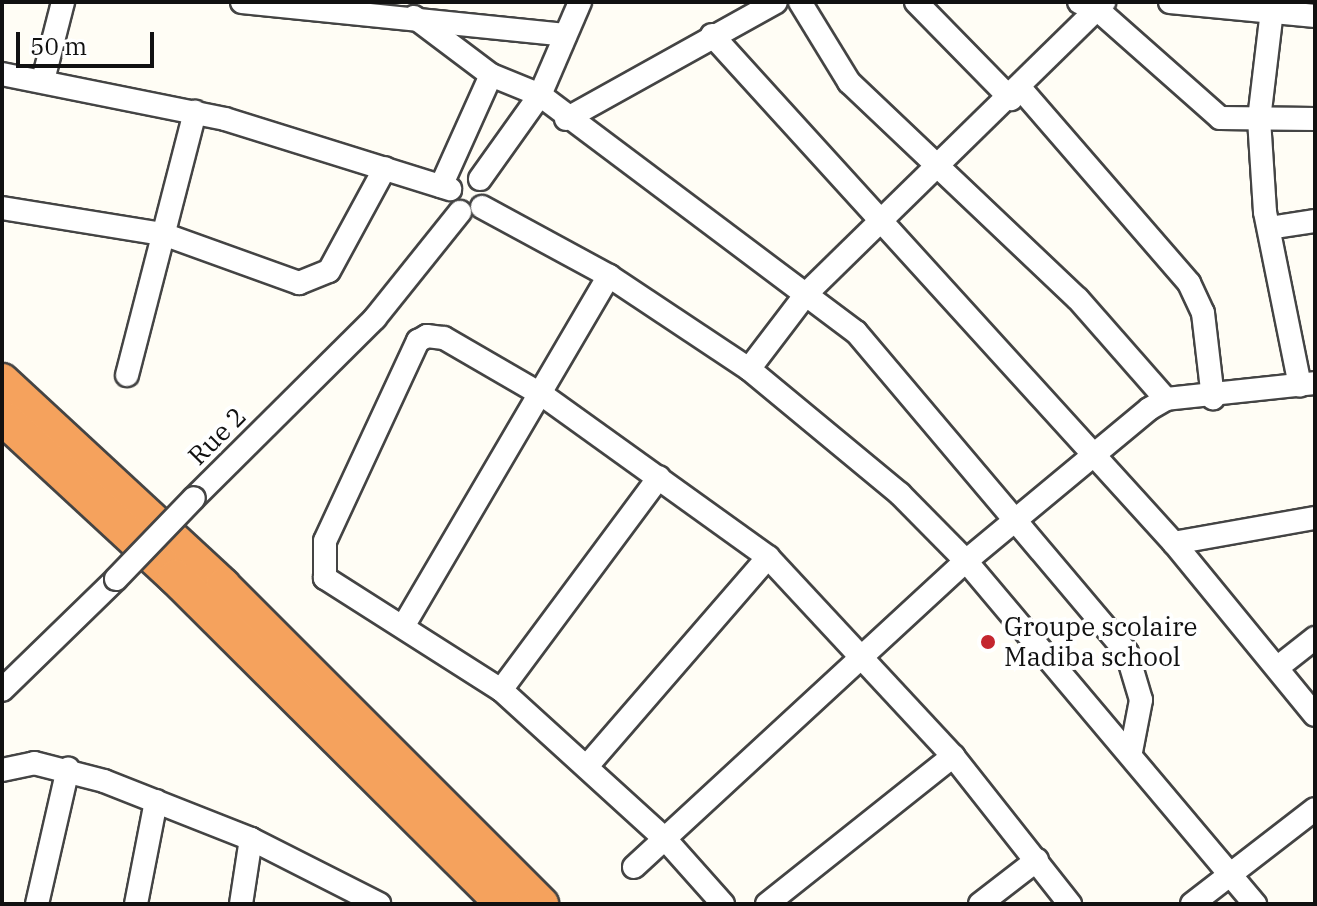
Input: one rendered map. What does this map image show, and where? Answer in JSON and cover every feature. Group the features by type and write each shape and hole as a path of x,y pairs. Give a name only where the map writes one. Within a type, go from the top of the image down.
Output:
{"highway":[{"path":"2,381 223,586 541,904"},
{"path":"2,417 175,577 503,904"}],"street":[{"path":"43,80 63,2"},
{"path":"244,2 343,6 565,35"},
{"path":"480,179 540,95 580,2"},
{"path":"566,119 776,2"},
{"path":"800,2 849,82 1078,299 1166,399"},
{"path":"916,2 1016,94 1189,283 1203,313 1213,398"},
{"path":"1170,2 1273,9 1315,16"},
{"path":"749,369 807,293 1016,94 1094,5 1209,112 1231,121 1315,119"},
{"path":"634,867 966,561 1093,454 1166,399 1213,398 1308,384 1269,228 1259,119 1273,9"},
{"path":"414,17 491,75 540,95 566,119 807,293 856,332 1127,653 1141,700 1131,752"},
{"path":"712,35 1174,543 1315,715"},
{"path":"2,74 195,112 385,168 445,188 471,210 609,276 749,369 865,462 966,561 1131,752 1255,904"},
{"path":"445,188 491,75"},
{"path":"127,375 195,112"},
{"path":"2,208 163,234 283,279 310,282 329,271 385,168"},
{"path":"445,188 462,176 480,179 487,190 471,210"},
{"name":"Rue 2","path":"2,690 375,318 471,210"},
{"path":"1269,228 1315,221"},
{"path":"404,625 544,396 609,276"},
{"path":"723,904 665,839 588,765 501,690 404,625 331,584 320,556 418,341 444,338 544,396 768,557 953,756 1070,904"},
{"path":"501,690 659,477"},
{"path":"1174,543 1315,518"},
{"path":"588,765 768,557"},
{"path":"1278,667 1315,638"},
{"path":"767,904 953,756"},
{"path":"2,770 34,763 68,769 251,839 379,904"},
{"path":"37,904 68,769"},
{"path":"136,904 156,801"},
{"path":"1192,904 1315,809"},
{"path":"241,904 251,839"},
{"path":"980,904 1037,860"},
{"path":"338,881 345,904"}],"place":[{"name":"Groupe scolaire Madiba school","path":"988,642"}]}
